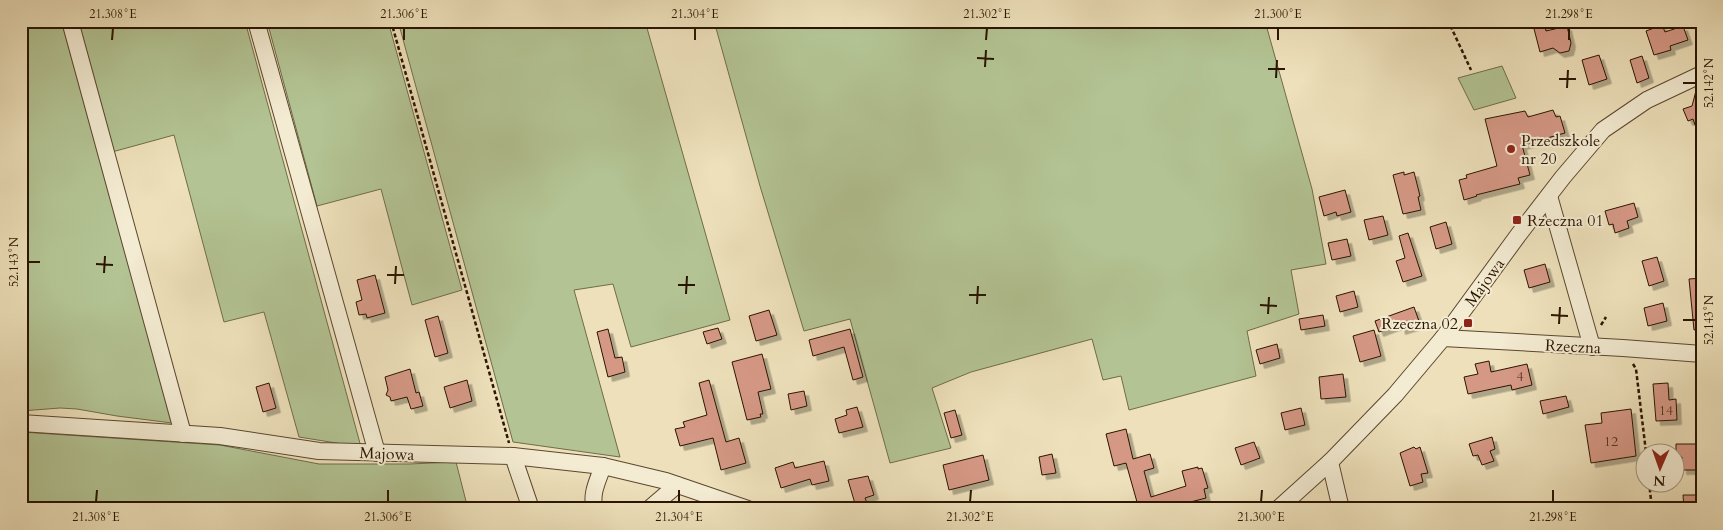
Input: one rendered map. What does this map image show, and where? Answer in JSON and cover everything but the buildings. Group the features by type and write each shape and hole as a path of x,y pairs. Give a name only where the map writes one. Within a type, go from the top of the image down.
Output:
{"street":[{"path":"70,21 184,434"},
{"path":"256,21 377,453"},
{"name":"Majowa","path":"1278,509 1330,462 1395,395 1443,338 1563,177 1604,130 1647,100 1702,74"},
{"path":"1549,196 1592,347"},
{"name":"Rzeczna","path":"1443,338 1702,354"},
{"name":"Majowa","path":"21,423 220,436 319,451 513,456 603,466 677,485 748,509"},
{"path":"513,456 532,509"},
{"path":"1330,462 1341,509"},
{"path":"595,509 593,500 594,490 603,466"},
{"path":"649,509 677,485"}],"path":[{"path":"391,21 513,456"},
{"path":"1456,21 1451,27 1471,70"},
{"path":"1623,348 1636,369 1645,442"},
{"path":"1650,492 1652,509"}],"green space":[{"path":"21,21 63,21 172,423 77,409 60,408 21,411"},
{"path":"77,21 245,21 361,447 299,437 264,312 224,322 174,135 112,152"},
{"path":"267,21 388,21 462,290 412,305 381,189 317,206"},
{"path":"398,21 645,21 730,320 631,347 613,284 574,290 620,457 513,442"},
{"path":"714,21 1265,21 1312,189 1326,264 1291,270 1299,314 1247,331 1256,376 1129,410 1121,376 1103,380 1092,339 971,372 932,388 951,448 890,463 850,319 804,331 760,186"},
{"path":"1502,66 1516,98 1474,110 1458,78"},
{"path":"21,432 220,445 319,464 456,462 468,509 21,509"}],"place":[{"name":"Przedszkole nr 20","path":"1511,149"},
{"name":"Rzeczna 01","path":"1517,220"},
{"name":"Rzeczna 02","path":"1468,323"}]}
